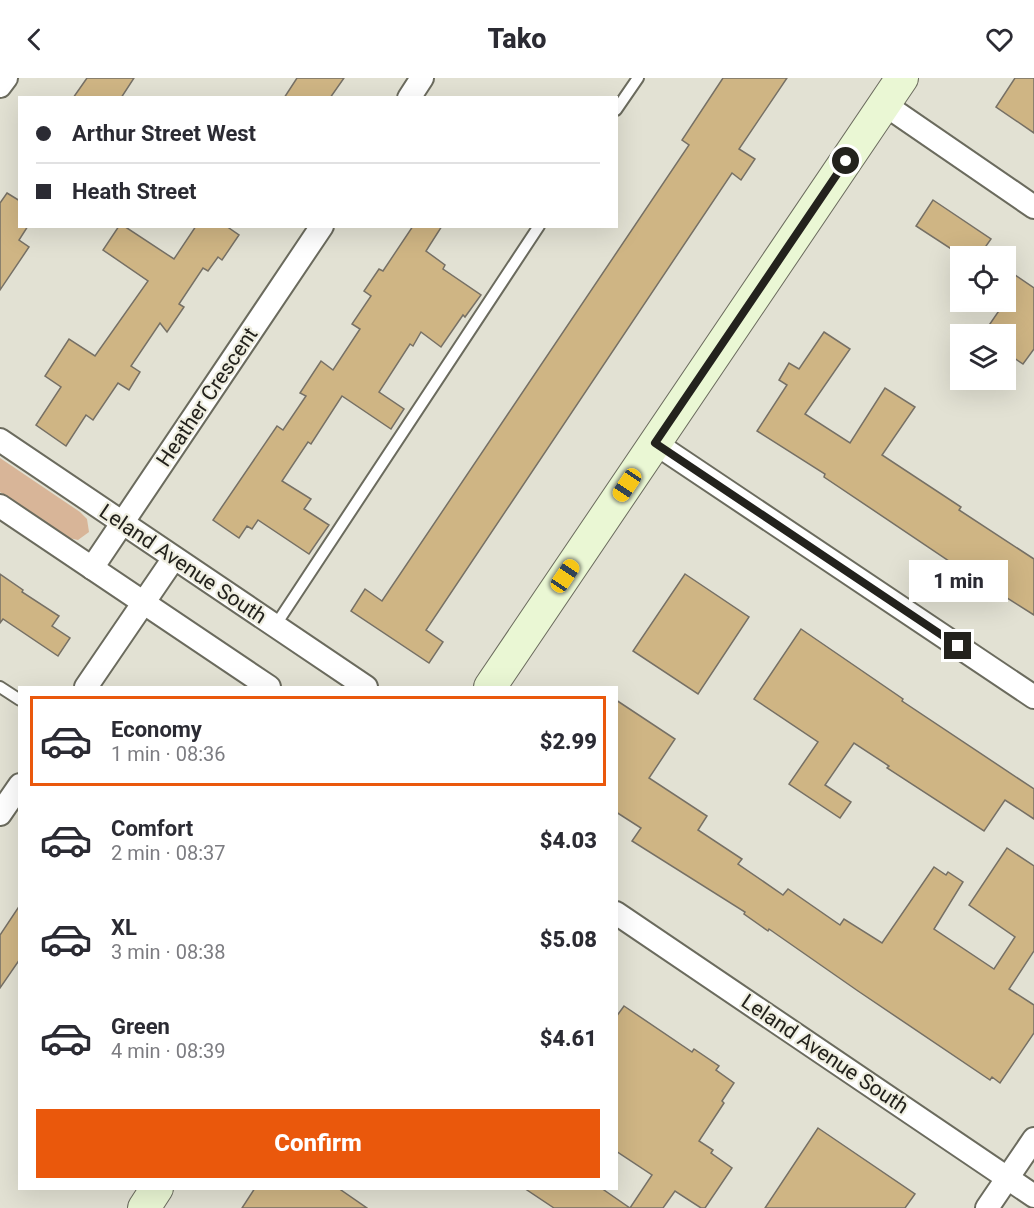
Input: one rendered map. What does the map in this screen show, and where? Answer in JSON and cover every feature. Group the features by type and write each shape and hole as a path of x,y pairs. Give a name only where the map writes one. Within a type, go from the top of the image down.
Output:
{"main road":[{"path":"491,686 902,78"},
{"path":"144,1208 156,1190"}],"street":[{"path":"0,86 6,78"},
{"path":"410,96 422,78"},
{"path":"884,104 1034,207"},
{"name":"Heather Crescent","path":"92,568 321,228"},
{"name":"Leland Avenue South","path":"0,440 365,686"},
{"path":"655,443 1034,698"},
{"path":"0,506 268,686"},
{"path":"87,686 174,558"},
{"path":"0,814 18,788"},
{"name":"Leland Avenue South","path":"618,914 1034,1196"},
{"path":"987,1208 1034,1138"}],"lane":[{"path":"618,107 638,78"},
{"path":"275,626 538,228"},
{"path":"0,687 18,699"}],"shaded area":[{"path":"0,458 80,512 87,519 89,532 78,540 69,538 0,492"}],"building":[{"path":"87,78 134,78 122,96 74,96"},
{"path":"297,78 344,78 331,96 285,96"},
{"path":"723,78 787,78 739,149 755,159 741,180 732,173 426,630 443,642 429,663 351,611 365,589 382,601 689,145 682,140"},
{"path":"1015,78 1034,78 1034,133 996,107"},
{"path":"7,193 18,200 18,228 27,228 19,240 29,247 0,290 0,203"},
{"path":"933,200 991,239 986,246 950,246 950,248 916,226"},
{"path":"118,228 127,228 174,259 195,228 229,228 239,235 222,260 218,257 208,271 203,268 179,304 184,307 167,332 160,323 131,366 140,372 129,390 118,383 93,420 86,415 66,446 36,425 61,387 45,376 69,339 95,356 148,281 103,250"},
{"path":"412,228 441,228 426,251 445,265 443,269 481,295 465,317 463,315 441,347 421,332 413,346 410,344 379,392 404,409 391,429 342,396 311,444 308,442 282,481 311,499 304,509 329,525 309,554 258,520 252,529 247,526 239,538 213,520 277,426 283,430 306,396 300,393 321,361 333,370 360,329 352,324 371,296 364,291 379,269 383,271"},
{"path":"1016,276 1034,288 1034,349 1023,364 1016,359 1016,324 990,324 998,312 1016,312"},
{"path":"824,332 850,349 805,414 850,443 885,388 915,407 882,455 961,507 959,510 1034,559 1034,615 955,565 824,477 825,474 757,431 787,385 779,380 789,363 799,369"},
{"path":"0,574 23,590 22,592 59,616 52,626 70,638 58,656 3,619 0,623"},
{"path":"685,574 749,617 698,694 633,651"},
{"path":"801,629 903,699 902,701 1034,789 1034,819 1005,800 984,831 887,768 889,766 854,743 825,785 851,802 840,818 789,784 818,742 754,699"},
{"path":"618,701 675,739 649,778 707,816 698,830 742,859 738,864 783,895 788,889 840,925 844,919 882,943 934,867 946,875 948,872 963,882 934,929 994,969 1015,937 969,905 1007,848 1034,866 1034,951 1009,989 1034,1005 1034,1033 1000,1083 992,1077 990,1080 769,929 768,931 744,914 745,912 632,841 641,828 618,813"},
{"path":"18,908 18,962 0,988 0,935"},
{"path":"624,1006 692,1052 694,1049 719,1066 716,1070 734,1083 699,1141 713,1150 711,1153 732,1168 705,1208 701,1208 675,1191 663,1208 630,1208 652,1175 618,1152 618,1014"},
{"path":"818,1128 915,1194 905,1208 765,1208"},
{"path":"254,1190 341,1190 367,1208 242,1208"},
{"path":"527,1190 604,1190 630,1208 554,1208"}],"route":[{"path":"846,161 655,443 958,646"}]}
